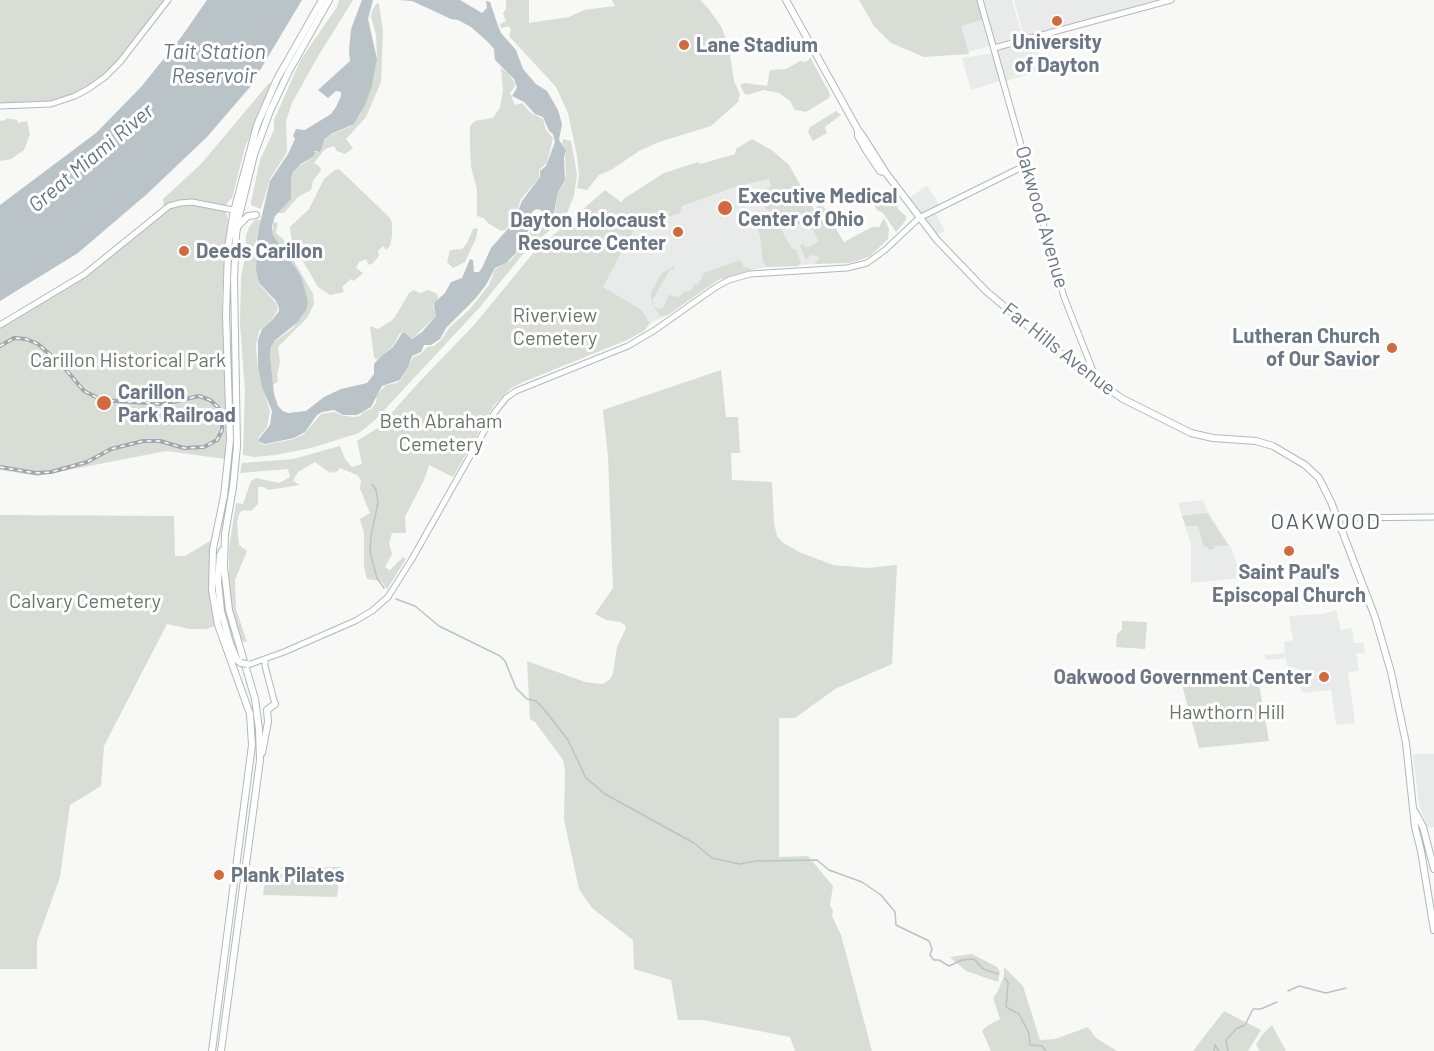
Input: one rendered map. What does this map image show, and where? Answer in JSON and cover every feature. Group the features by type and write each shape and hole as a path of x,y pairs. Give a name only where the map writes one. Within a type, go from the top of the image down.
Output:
{"main road":[{"path":"0,106 51,104 88,89 120,62 168,0"},
{"path":"212,1051 252,745 251,724 243,690 218,625 211,575 213,549 224,496 230,440 227,272 237,211 256,125 277,79 322,0"},
{"path":"260,760 259,729 254,694 227,598 224,547 237,446 234,279 237,211 270,111 289,71 329,0"},
{"name":"Far Hills Avenue","path":"786,0 858,130 886,173 937,240 983,287 1098,383 1145,411 1191,433 1213,438 1256,441 1280,449 1305,465 1319,478 1337,518 1377,624 1391,672 1406,743 1414,827 1421,851 1434,930"},
{"name":"Oakwood Avenue","path":"980,0 1067,305 1098,383"},
{"path":"994,48 1171,0"},
{"path":"235,670 355,621 372,611 388,597 495,412 506,398 516,391 628,346 729,280 750,274 847,268 867,263 885,250 919,218 1022,167 1028,169"},
{"path":"0,324 85,274 169,206 180,202 192,202 237,211"},
{"path":"237,227 248,216 256,215"},
{"path":"1337,518 1434,518"},
{"path":"224,547 218,567 218,597 226,631 237,660 246,664"},
{"path":"221,1050 218,1037 219,1022 222,1001 228,989 260,760 266,734 267,710 276,704 265,668 265,659"},
{"name":"Far Hills Avenue","path":"1414,809 1423,827 1434,869"}],"shaded area":[{"path":"983,0 1012,0 1023,38 995,46"},
{"name":"University of Dayton","path":"1014,0 1171,0 1025,40"},
{"path":"983,20 990,46 968,52 961,26"},
{"path":"1034,40 1042,65 1035,67 1037,72 1005,81 996,51"},
{"path":"992,53 1000,81 971,90 962,58"},
{"path":"769,179 815,212 819,202 828,212 839,235 815,264 767,267 736,273 718,280 668,315 650,323 642,310 603,287 633,231 682,206 735,187"},
{"path":"927,185 942,209 935,212 945,231 938,234 908,199"},
{"path":"1203,500 1231,548 1240,573 1239,578 1191,583 1191,544 1178,503"},
{"path":"1336,610 1341,630 1352,628 1354,643 1364,643 1365,653 1356,654 1359,671 1348,672 1355,723 1336,725 1331,690 1302,693 1297,668 1288,669 1286,658 1266,660 1264,655 1285,653 1284,642 1293,640 1289,616 1323,614"},
{"path":"1413,754 1434,754 1434,827 1427,827 1419,804"}],"green space":[{"path":"0,0 168,0 120,62 88,89 50,104 0,106"},
{"path":"339,0 353,0 292,103 286,121 287,152 270,179 261,209 251,205 260,160 274,130 274,120 301,59 337,7"},
{"path":"506,0 529,0 529,23 569,17 584,10 615,6 612,0 700,0 722,28 729,48 734,81 740,94 738,102 711,126 659,142 639,151 611,170 599,175 587,190 577,188 579,175 577,156 568,113 556,87 509,36 511,29 508,26 501,28 500,24 506,21 503,13 506,9"},
{"path":"859,0 980,0 986,19 961,26 969,54 924,57 891,43 874,26"},
{"path":"377,3 383,31 381,82 366,117 346,139 353,148 345,154 337,151 334,146 325,149 314,163 321,170 313,181 311,190 298,197 284,213 277,213 291,199 291,178 296,169 314,156 314,152 318,152 328,136 351,126 360,115 374,77 377,57 376,35 371,16"},
{"path":"810,57 830,94 829,98 806,112 795,110 790,101 779,93 764,90 747,95 740,85 745,83 767,86 770,70 786,69 800,61 809,60"},
{"path":"501,68 514,82 515,86 510,93 515,105 522,103 531,113 543,119 546,130 553,138 547,163 539,170 539,178 521,199 514,220 505,230 501,231 484,218 477,216 477,189 471,167 470,126 475,121 493,118 500,107 503,91"},
{"name":"Carillon Historical Park","path":"269,83 272,85 245,147 232,198 227,203 228,219 222,296 225,459 166,451 38,476 0,470 0,325 85,274 164,210 163,199 201,164"},
{"path":"836,111 841,115 825,127 827,133 813,141 808,132 810,127"},
{"path":"6,118 17,120 18,123 27,121 30,134 24,150 11,159 0,161 0,121"},
{"path":"563,139 571,141 577,174 574,196 565,218 528,248 480,307 375,420 359,433 311,448 275,455 254,457 243,455 245,391 240,324 241,277 246,253 246,236 255,220 261,220 256,241 256,270 259,284 276,303 278,309 273,318 259,331 256,346 258,372 270,411 267,427 258,438 258,442 264,445 294,439 304,434 321,414 334,412 353,417 360,416 371,409 376,403 377,395 386,385 401,380 413,357 441,340 489,285 495,269 511,260 519,250 532,228 534,217 540,215 546,219 555,212 558,192 565,181 566,173 566,150 562,143"},
{"path":"752,139 773,151 789,165 815,211 819,202 828,212 844,242 872,227 879,227 884,218 889,229 888,239 870,256 849,263 815,264 820,257 811,255 806,260 800,246 803,244 805,247 811,246 819,241 808,221 796,225 790,217 786,219 765,209 763,200 767,198 764,189 771,187 769,179 735,187 682,206 680,213 665,218 669,211 633,231 603,287 642,310 650,323 644,331 625,341 510,389 494,405 453,477 429,465 405,517 406,533 392,533 389,543 392,554 385,567 390,570 403,557 406,559 387,589 381,581 367,579 364,567 364,533 360,519 370,513 360,489 361,480 357,475 340,468 335,473 333,471 330,473 315,462 298,472 293,481 300,485 268,490 258,487 258,504 251,511 243,510 239,514 237,523 239,545 247,551 235,580 236,609 247,642 241,641 230,600 229,578 229,548 236,503 243,504 251,481 256,478 279,483 290,477 288,469 240,473 242,463 293,459 340,446 345,459 352,467 362,464 357,441 379,427 474,325 534,252 605,190 621,202 664,173 698,162 700,164 735,154 736,149"},
{"path":"339,169 389,217 392,222 392,236 390,246 386,250 383,246 378,251 379,256 373,263 369,265 366,259 359,262 356,268 363,273 342,287 344,292 330,295 318,287 296,249 290,227 309,209 324,179"},
{"path":"887,194 906,216 906,220 896,232 872,202"},
{"path":"763,217 780,222 778,224 801,262 798,266 767,267 763,262 760,235 755,223"},
{"path":"273,222 278,223 276,233 285,241 287,249 313,294 314,304 307,318 278,347 280,362 278,381 273,385 270,355 272,343 292,329 302,317 308,301 301,276 273,235"},
{"path":"473,229 478,229 476,238 465,262 453,268 447,262 450,250 462,249"},
{"path":"740,260 744,267 751,270 718,280 668,315 660,316 653,305 651,293 659,278 662,273 676,265 673,270 670,269 652,298 654,306 658,309 663,308 669,295 679,297 691,290 695,284 698,285 704,273"},
{"path":"414,290 420,293 429,290 437,294 438,298 433,307 435,317 414,337 411,338 406,332 400,333 393,346 376,360 370,326 378,329 391,321 409,293"},
{"path":"721,370 726,417 738,417 740,453 731,453 732,480 772,482 774,523 777,536 782,542 799,552 833,565 867,568 897,565 892,664 835,689 795,718 779,718 779,857 808,856 833,886 830,905 833,911 832,916 841,935 872,1051 795,1051 790,1037 703,1020 678,1020 671,980 634,969 633,940 592,908 579,889 564,820 565,771 563,760 535,722 530,719 527,661 585,682 603,684 613,674 617,647 626,628 620,622 606,620 595,614 613,588 608,456 603,410"},
{"path":"1207,513 1228,545 1214,546 1214,549 1204,547 1198,526 1186,526 1182,516"},
{"name":"Calvary Cemetery","path":"0,515 174,516 175,556 185,556 215,538 212,561 218,625 206,629 190,629 167,624 104,746 101,786 70,805 60,877 37,941 37,969 0,969"},
{"path":"1122,621 1147,622 1145,649 1116,647 1117,634 1122,630"},
{"name":"Hawthorn Hill","path":"1257,673 1269,741 1199,748 1182,685"},
{"path":"341,867 337,897 263,895 267,868"},
{"path":"972,954 997,967 1000,972 998,982 966,971 950,957"},
{"path":"1004,967 1023,986 1040,1040 1055,1039 1088,1027 1096,1038 1117,1051 991,1051 982,1031 1000,1019 993,998 1004,976"},
{"path":"1224,1011 1261,1030 1248,1051 1193,1051"},
{"path":"1272,1025 1286,1051 1260,1051 1256,1045"}],"water":[{"name":"Tait Station Reservoir","path":"207,0 302,0 250,87 207,137 147,194 78,253 0,301 0,205 96,133 141,87 182,36"},
{"path":"362,0 373,0 368,19 377,59 372,86 365,105 354,124 331,134 325,139 320,152 315,151 314,156 294,171 291,178 291,199 275,216 272,226 273,235 301,276 308,301 306,310 298,322 274,341 271,347 274,394 278,406 283,411 288,413 306,411 324,397 341,389 367,383 374,374 374,364 393,347 402,333 405,332 412,339 422,332 436,316 435,302 445,293 451,282 462,278 470,259 473,260 474,272 479,272 482,268 491,248 513,223 522,201 540,177 540,171 546,166 555,142 543,117 535,114 524,102 512,96 517,88 514,79 495,60 494,49 488,42 471,27 458,20 412,1 397,0 460,0 482,13 487,8 486,1 490,2 501,33 516,50 523,69 536,84 547,91 558,110 562,124 559,140 566,150 565,180 558,192 554,213 547,219 541,210 536,209 532,212 532,227 526,233 522,245 514,255 506,263 495,268 486,285 446,328 440,339 431,345 424,345 421,352 412,356 400,380 382,386 371,407 357,415 343,415 334,410 322,412 317,415 305,432 294,438 265,444 258,440 270,425 272,411 262,387 258,369 258,340 262,329 273,319 279,308 276,301 259,283 256,270 259,228 270,181 288,154 295,139 293,136 296,129 305,130 331,114 341,96 341,92 336,91 328,98 318,90 350,61 351,29"}],"waterway":[{"path":"372,484 376,490 378,502 370,552 377,578 384,588"},
{"path":"396,599 415,606 439,626 500,656 505,661 516,688 527,699 536,701 544,709 568,740 586,778 605,794 694,843 712,858 739,864 756,861 817,860 829,870 862,882 881,895 895,912 896,925 929,941 932,949 930,955 934,960 939,960 949,966 962,960 974,959 983,969 998,974"},
{"path":"1005,978 1008,983 1006,1007 1019,1014 1029,1033 1030,1045 1042,1046 1046,1051"},
{"path":"1288,991 1299,986 1326,993 1346,988"},
{"path":"1228,1051 1226,1040 1236,1029 1245,1025 1253,1009 1261,1009 1277,1002"},
{"path":"1214,1051 1215,1045 1219,1051"}],"railway":[{"path":"0,346 14,338 26,339 38,344 62,365 84,391 102,400 164,404 199,396 210,400 218,407 222,418 222,430 217,440 204,447 184,448 160,441 143,441 111,449 87,462 51,472 36,473 0,467"}],"place":[{"name":"University of Dayton","path":"1057,21"},
{"name":"Lane Stadium","path":"684,45"},
{"name":"Executive Medical Center of Ohio","path":"725,208"},
{"name":"Dayton Holocaust Resource Center","path":"678,232"},
{"name":"Deeds Carillon","path":"184,251"},
{"name":"Lutheran Church of Our Savior","path":"1392,348"},
{"name":"Carillon Park Railroad","path":"104,403"},
{"name":"Saint Paul's Episcopal Church","path":"1289,551"},
{"name":"Oakwood Government Center","path":"1324,677"},
{"name":"Plank Pilates","path":"219,875"}],"district":[{"name":"OAKWOOD","path":"1326,522"}],"water label":[{"name":"Great Miami River","path":"91,158"}],"park label":[{"name":"Riverview Cemetery","path":"555,326"},
{"name":"Beth Abraham Cemetery","path":"441,432"}]}
